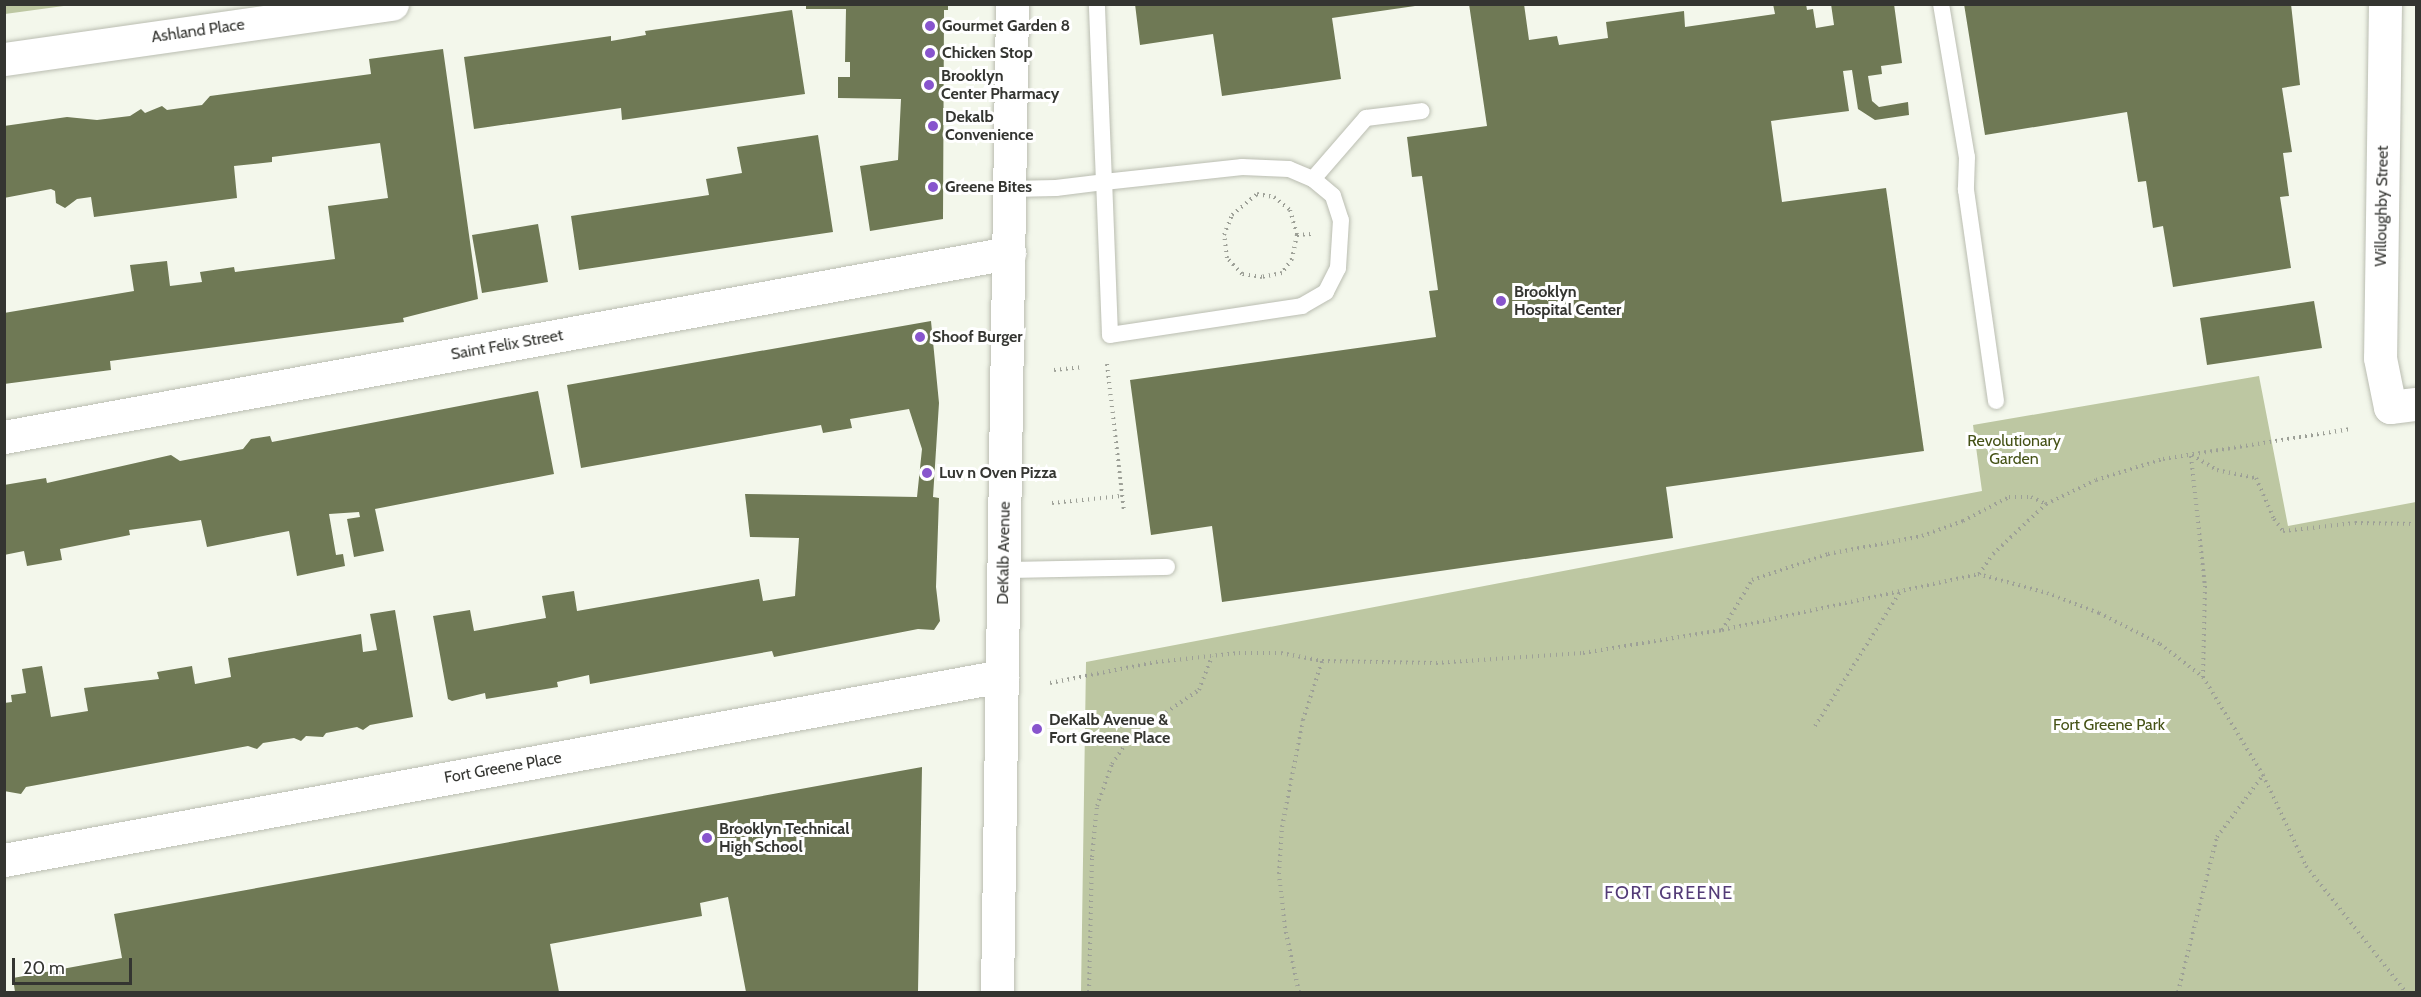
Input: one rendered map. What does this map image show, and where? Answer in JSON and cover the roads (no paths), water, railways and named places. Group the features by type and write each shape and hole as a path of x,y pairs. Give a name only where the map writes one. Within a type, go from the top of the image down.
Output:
{"street":[{"name":"Ashland Place","path":"4,59 342,8 392,4"},
{"name":"DeKalb Avenue","path":"997,993 1012,4"},
{"name":"Willoughby Street","path":"2385,4 2380,357 2403,405"},
{"name":"Saint Felix Street","path":"4,437 1009,253"},
{"name":"Fort Greene Place","path":"4,860 1002,676"}],"lane":[{"path":"1010,189 1104,182 1242,167 1289,170 1313,179 1333,196 1341,220 1338,268 1326,292 1302,306 1110,335 1104,182 1097,4"},
{"path":"1941,4 1967,158 1966,190 1996,401"},
{"path":"1313,179 1366,118 1422,111"},
{"path":"1004,570 1167,567"}],"place":[{"name":"Gourmet Garden 8","path":"930,26"},
{"name":"Chicken Stop","path":"930,53"},
{"name":"Brooklyn Center Pharmacy","path":"929,85"},
{"name":"Dekalb Convenience","path":"933,126"},
{"name":"Greene Bites","path":"933,187"},
{"name":"Brooklyn Hospital Center","path":"1501,301"},
{"name":"Shoof Burger","path":"920,337"},
{"name":"Luv n Oven Pizza","path":"927,473"},
{"name":"DeKalb Avenue & Fort Greene Place","path":"1037,729"},
{"name":"Brooklyn Technical High School","path":"707,838"}],"district":[{"name":"FORT GREENE","path":"1669,893"}],"park label":[{"name":"Revolutionary Garden","path":"2014,450"},
{"name":"Fort Greene Park","path":"2109,725"}]}
